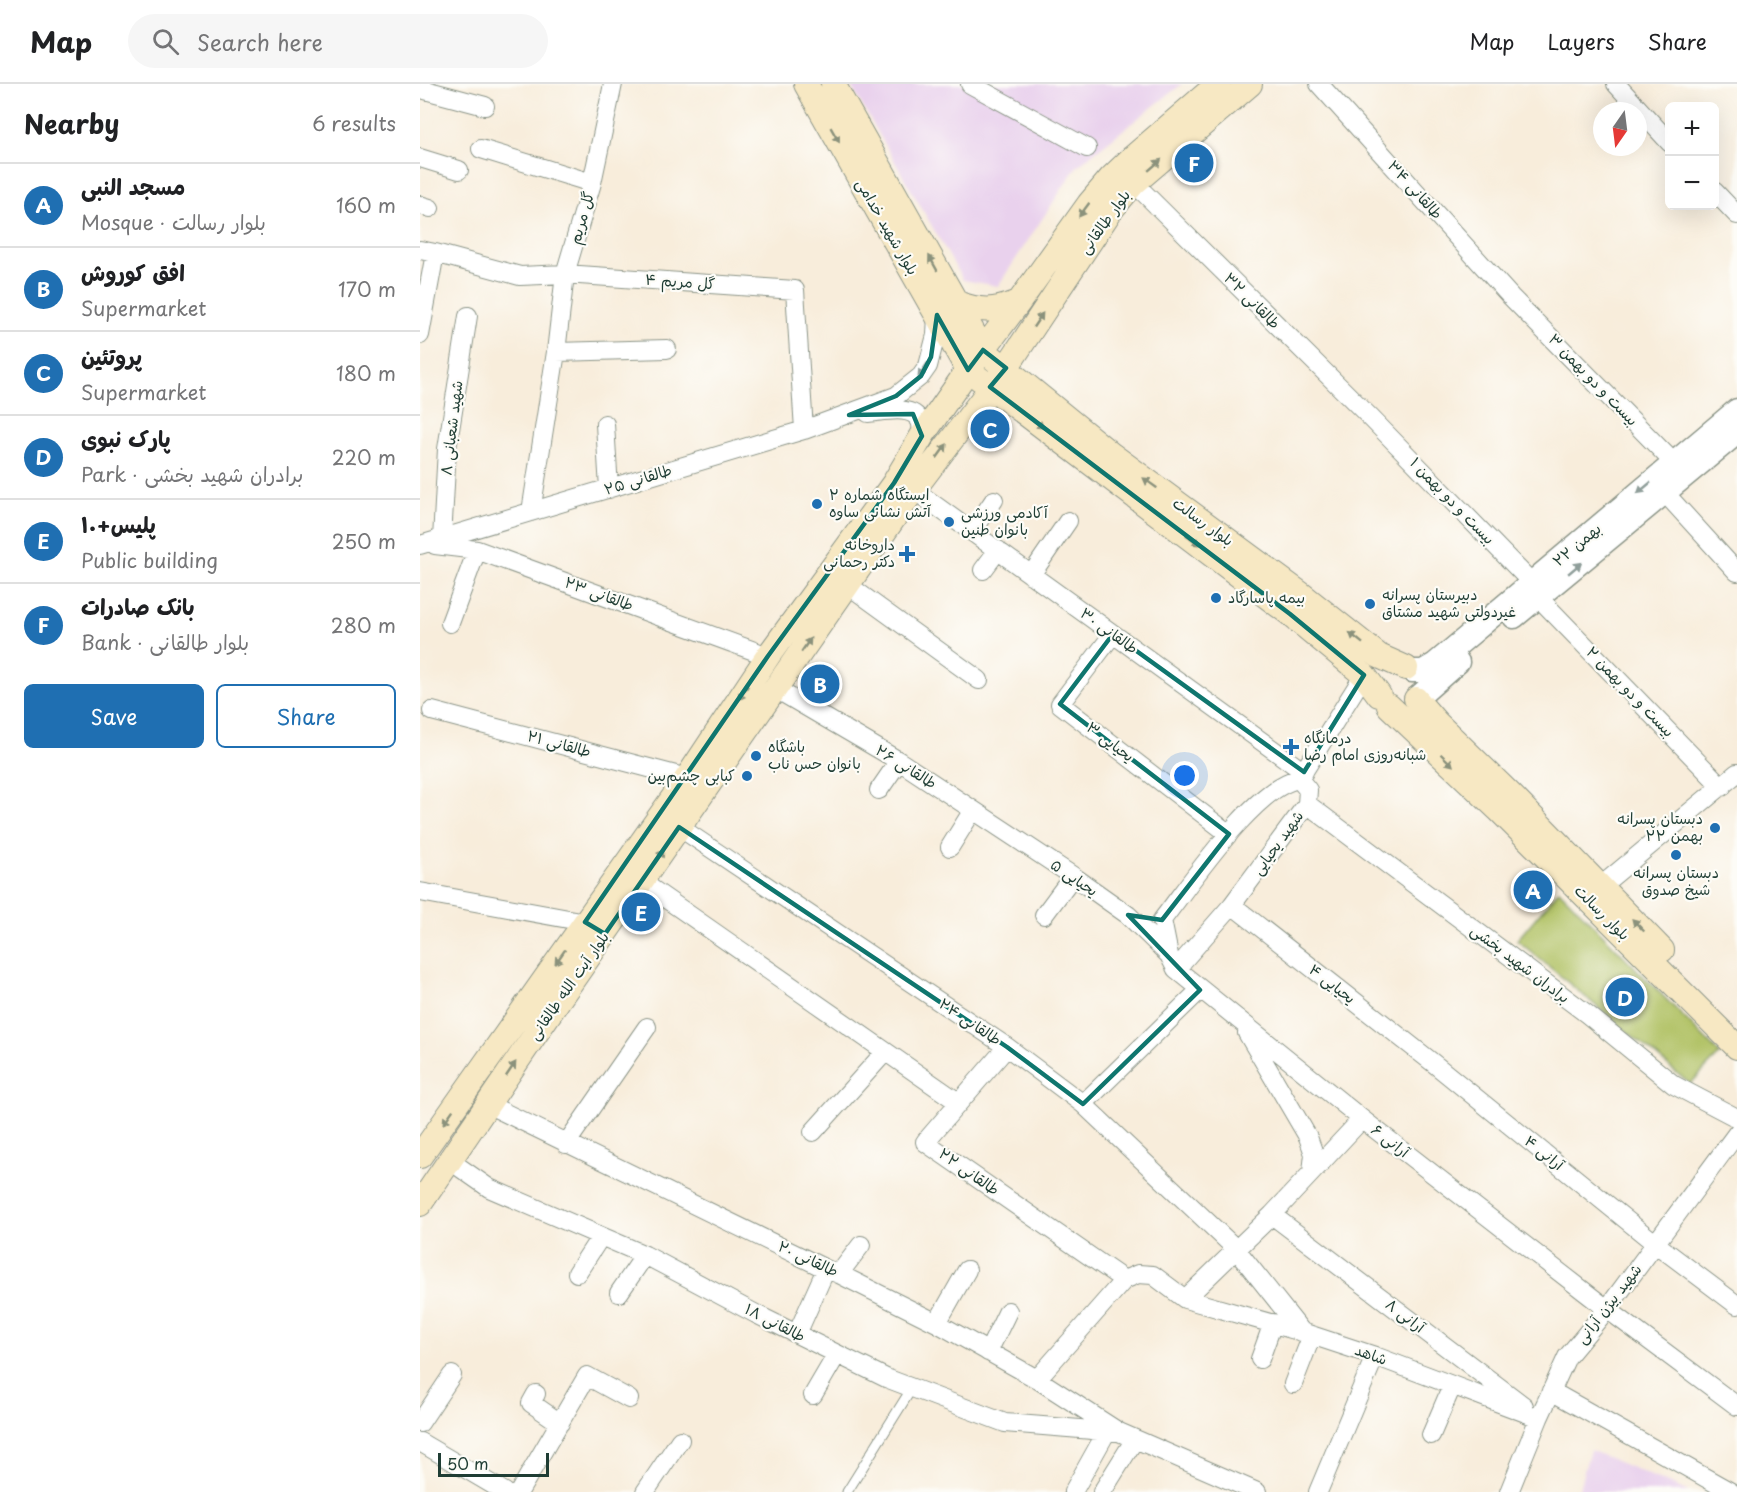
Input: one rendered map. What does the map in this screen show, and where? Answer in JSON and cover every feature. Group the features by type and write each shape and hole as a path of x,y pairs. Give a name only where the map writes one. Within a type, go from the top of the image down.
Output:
{"main road":[{"name":"بلوار شهید خدامی","path":"806,84 946,308 983,350"},
{"name":"بلوار شهید خدامی","path":"833,84 946,308 968,370"},
{"name":"بلوار طالقانی","path":"968,370 1089,204 1112,178 1218,84"},
{"name":"بلوار طالقانی","path":"990,387 1006,368 1110,210 1134,183 1250,84"},
{"path":"946,308 998,310 1019,302"},
{"name":"بلوار رسالت","path":"983,350 1112,455 1302,594 1379,656 1409,669"},
{"name":"بلوار رسالت","path":"968,370 1290,614 1364,675 1384,700 1499,810 1737,1047"},
{"name":"بلوار آیت الله طالقانی","path":"420,1156 595,928 642,882 848,585 894,483 922,436 968,370"},
{"name":"بلوار آیت الله طالقانی","path":"420,1204 487,1104 687,778 768,656 872,532 914,490 990,387"},
{"path":"1399,666 1409,669 1419,681 1420,687 1416,699 1401,708 1384,700 1379,681 1386,671 1399,666"},
{"name":"بلوار رسالت","path":"1416,699 1737,1027"}],"street":[{"name":"گل مریم","path":"531,512 556,352 565,274 592,183 613,84"},
{"name":"طالقانی ۳۴","path":"1319,84 1511,297"},
{"path":"1616,84 1665,138"},
{"path":"978,86 1087,148"},
{"path":"424,92 485,106"},
{"path":"481,149 592,183"},
{"path":"420,158 459,170"},
{"name":"طالقانی ۳۲","path":"1134,183 1371,418"},
{"path":"1719,196 1737,215"},
{"path":"420,336 428,251"},
{"name":"گل مریم ۴","path":"428,251 520,276 565,274 795,290 804,430"},
{"name":"بیست و دو بهمن ۳","path":"1511,297 1674,463"},
{"path":"849,415 896,396 921,376 928,366 946,308"},
{"name":"شهید شعبانی ۸","path":"430,543 468,316"},
{"path":"556,352 668,349"},
{"path":"849,415 899,410 913,414 920,421 922,436"},
{"name":"۲۲ بهمن","path":"1416,699 1674,463 1737,410"},
{"name":"طالقانی ۲۵","path":"430,543 849,415"},
{"name":"بیست و دو بهمن ۱","path":"1371,418 1535,591"},
{"path":"605,424 609,489"},
{"name":"۲۲ بهمن","path":"1409,669 1423,671 1435,664 1665,493 1737,433"},
{"name":"طالقانی ۳۰","path":"914,490 1302,775"},
{"path":"1665,493 1737,572"},
{"path":"972,532 994,500"},
{"path":"1031,574 1068,521"},
{"name":"طالقانی ۲۳","path":"430,543 477,550 768,656"},
{"path":"450,623 477,550"},
{"path":"983,570 998,550"},
{"path":"848,585 980,680"},
{"name":"بیست و دو بهمن ۲","path":"1535,591 1722,787"},
{"name":"یحیایی ۳","path":"1113,634 1060,705 1229,834"},
{"path":"1162,920 1229,834 1260,801 1289,780 1302,775 1364,675"},
{"name":"طالقانی ۲۶","path":"776,689 899,761 973,810"},
{"name":"طالقانی ۲۱","path":"432,711 687,778"},
{"path":"879,790 899,761"},
{"path":"1600,886 1737,773"},
{"name":"شهید یحیایی","path":"1172,962 1232,905 1307,804 1308,790 1302,775"},
{"name":"برادران شهید بخشی","path":"1307,804 1587,1014 1674,1085 1737,1118"},
{"path":"950,847 973,810"},
{"name":"یحیایی ۵","path":"973,810 1128,915 1172,962"},
{"name":"طالقانی ۲۴","path":"680,827 1007,1047 1083,1104 1236,1249"},
{"path":"1044,915 1073,876"},
{"path":"642,882 958,1102 1007,1047"},
{"path":"420,892 595,928"},
{"name":"یحیایی ۴","path":"1232,905 1431,1062"},
{"path":"1128,915 1162,920"},
{"path":"1162,920 1172,962"},
{"name":"آرانی ۶","path":"1172,962 1200,990 1362,1119 1607,1309 1737,1406"},
{"path":"1083,1104 1200,990"},
{"path":"1241,1023 1308,1137 1314,1154 1312,1172"},
{"path":"566,1144 647,1027"},
{"path":"813,1131 885,1052"},
{"name":"آرانی ۴","path":"1431,1062 1656,1244 1737,1305"},
{"name":"طالقانی ۲۲","path":"958,1102 925,1142 1124,1280"},
{"name":"طالقانی ۲۰","path":"487,1104 937,1323 1036,1379 1120,1434"},
{"path":"1185,1299 1272,1215 1362,1119"},
{"name":"شهید بیژن آرانی","path":"1509,1492 1567,1357 1607,1309 1737,1132"},
{"name":"طالقانی ۱۸","path":"449,1160 489,1188 645,1255 837,1354 912,1388 1005,1423 1120,1434"},
{"name":"آرانی ۸","path":"1272,1215 1539,1418"},
{"path":"577,1273 601,1236"},
{"path":"797,1334 833,1271 861,1245"},
{"path":"1236,1249 1307,1334"},
{"path":"619,1293 645,1255"},
{"path":"937,1323 968,1270"},
{"path":"1036,1379 1124,1280 1138,1274 1152,1275 1185,1299 1307,1334"},
{"path":"988,1352 1008,1311"},
{"path":"1260,1359 1273,1323"},
{"path":"1293,1384 1307,1334"},
{"name":"شاهد","path":"1307,1334 1374,1356 1539,1418"},
{"path":"813,1395 837,1354"},
{"path":"1318,1492 1374,1356"},
{"path":"420,1423 452,1375"},
{"path":"519,1492 587,1376 628,1399"},
{"path":"1431,1435 1452,1386"},
{"path":"1551,1391 1731,1492"},
{"path":"536,1394 531,1403 560,1423"},
{"path":"1073,1492 1120,1434"},
{"path":"1102,1492 1120,1434"},
{"path":"1120,1434 1257,1492"},
{"path":"645,1492 680,1440"},
{"path":"420,1442 483,1486 505,1492"}],"lane":[{"path":"847,1492 912,1388"}],"highlighted area":[{"path":"937,315 968,370 983,350 1006,368 990,387 1290,614 1364,675 1304,772 1113,634 1060,704 1229,834 1162,920 1128,915 1200,990 1083,1104 1007,1047 679,827 605,934 585,922 768,656 894,483 922,436 913,414 849,415 896,396 921,376 931,357"}],"shaded area":[{"path":"850,84 1182,84 1077,166 998,286 963,280"},
{"path":"1590,1450 1689,1492 1578,1492"}],"green space":[{"path":"1559,890 1720,1054 1690,1084 1517,940"}],"place":[{"name":"بانک صادرات","path":"1194,163"},
{"name":"پروتئین","path":"990,429"},
{"name":"ایستگاه شماره ۲ آتش نشانی ساوه","path":"817,504"},
{"name":"آکادمی ورزشی بانوان طنین","path":"949,522"},
{"name":"داروخانه دکتر رحمانی","path":"907,554"},
{"name":"بیمه پاسارگاد","path":"1216,598"},
{"name":"دبیرستان پسرانه غیردولتی شهید مشتاق","path":"1370,604"},
{"name":"افق کوروش","path":"820,684"},
{"name":"درمانگاه شبانه‌روزی امام رضا","path":"1291,747"},
{"name":"باشگاه بانوان حس ناب","path":"756,756"},
{"name":"کبابی چشم‌بین","path":"747,776"},
{"name":"دبستان پسرانه ۲۲ بهمن","path":"1715,828"},
{"name":"دبستان پسرانه شیخ صدوق","path":"1676,855"},
{"name":"مسجد النبی","path":"1533,890"},
{"name":"پلیس+۱۰","path":"641,912"},
{"name":"پارک نبوی","path":"1625,997"}]}
